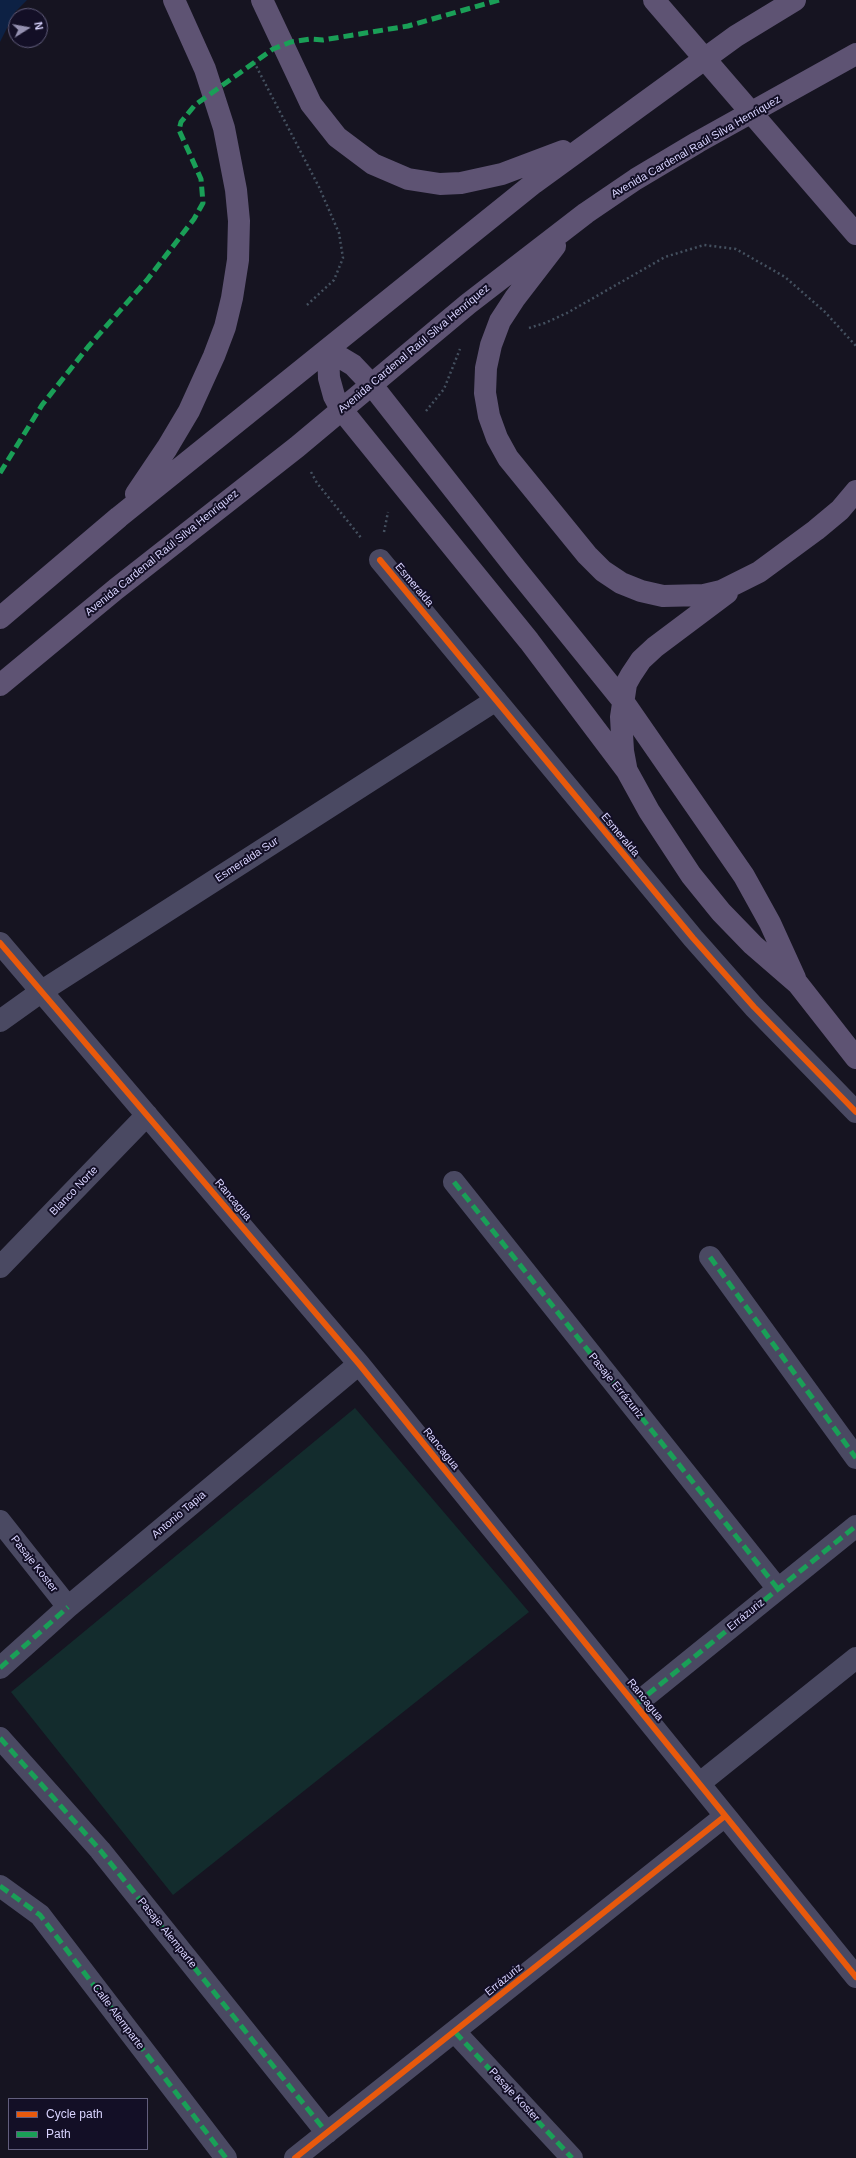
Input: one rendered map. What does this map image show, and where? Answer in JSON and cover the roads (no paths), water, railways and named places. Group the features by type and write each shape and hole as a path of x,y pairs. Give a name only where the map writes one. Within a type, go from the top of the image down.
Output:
{"main road":[{"path":"119,518 144,484 189,411 214,356 225,327 238,260 239,221 236,190 224,128 205,69 174,0"},
{"path":"262,0 292,67 311,104 337,136 373,164 408,179 440,184 482,180 529,165 594,138"},
{"path":"654,0 856,234"},
{"path":"0,618 119,518 528,188 594,138 736,36 795,0"},
{"name":"Avenida Cardenal Raúl Silva Henríquez","path":"0,685 116,589 297,447 479,295 586,213 636,179 698,142 856,54"},
{"path":"586,213 540,265 500,321 491,345 486,368 486,387 489,416 497,438 508,458 587,555 603,571 621,583 641,591 663,596 704,595 721,591 759,572 816,530 840,510 855,492"},
{"path":"328,350 353,365 371,384 517,570 623,701 744,876 770,923 798,984"},
{"path":"328,350 329,378 334,396 341,410 529,641 627,771 691,875 716,906 753,945 798,984 856,1058"},
{"path":"627,771 621,730 626,684 641,660 741,582"}],"street":[{"name":"Esmeralda","path":"380,560 693,938 754,1007 856,1112"},
{"name":"Esmeralda Sur","path":"0,1021 42,991 496,700"},
{"name":"Rancagua","path":"0,943 359,1364 856,1977"},
{"name":"Blanco Norte","path":"0,1267 147,1115"},
{"name":"Pasaje Errázuriz","path":"454,1182 778,1589"},
{"path":"710,1257 856,1458"},
{"name":"Antonio Tapia","path":"0,1668 68,1607 359,1364"},
{"name":"Pasaje Koster","path":"0,1521 68,1607"},
{"name":"Errázuriz","path":"636,1704 856,1526"},
{"path":"700,1784 856,1658"},
{"name":"Pasaje Alemparte","path":"0,1738 100,1850 327,2133"},
{"name":"Errázuriz","path":"295,2158 725,1816"},
{"name":"Calle Alemparte","path":"0,1886 40,1915 226,2158"},
{"name":"Pasaje Koster","path":"455,2032 572,2158"}],"water":[{"path":"0,0 27,0 19,8 8,8 8,26 0,42"}]}
